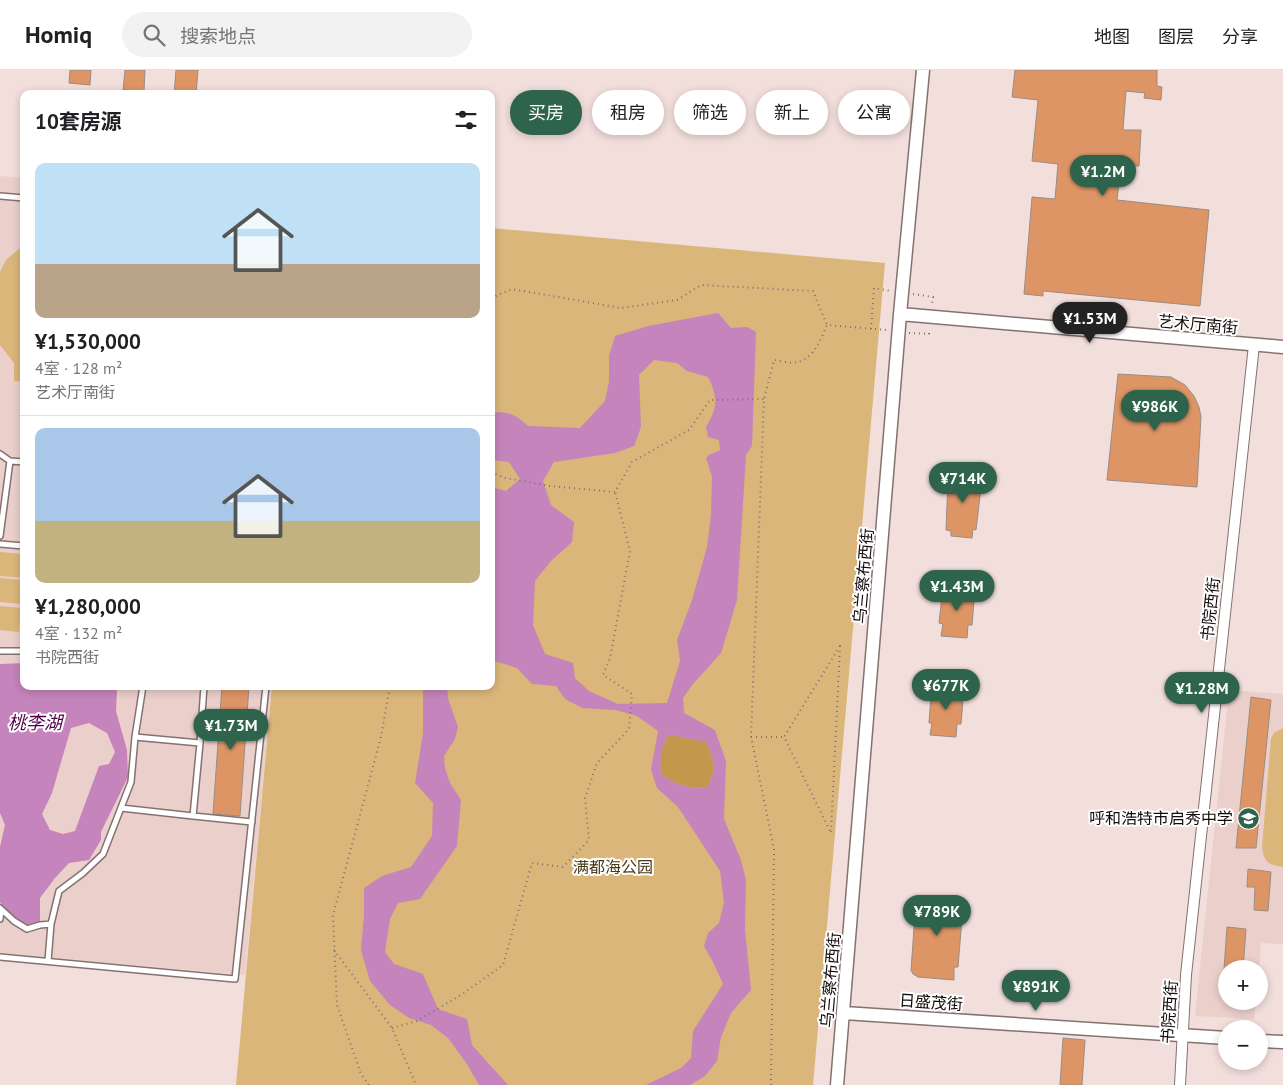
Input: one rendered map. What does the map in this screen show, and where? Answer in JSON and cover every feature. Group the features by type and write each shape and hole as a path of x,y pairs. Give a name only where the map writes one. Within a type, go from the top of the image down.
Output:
{"street":[{"name":"乌兰察布西街","path":"837,1085 900,314 923,70"},
{"name":"艺术厅南街","path":"900,314 1283,347"},
{"name":"书院西街","path":"1180,1085 1186,976 1254,345"},
{"name":"日盛茂街","path":"844,1013 1218,1037"},
{"path":"1268,1041 1283,1042"}],"lane":[{"path":"0,196 20,198"},
{"path":"0,454 10,461 20,462"},
{"path":"0,536 2,509 10,461"},
{"path":"0,544 20,546"},
{"path":"0,651 20,652"},
{"path":"48,961 51,924 59,891 83,873 103,854 121,808 130,782 142,690"},
{"path":"194,816 204,690"},
{"path":"0,957 236,979 266,690"},
{"path":"136,737 200,743"},
{"path":"121,808 252,822"},
{"path":"0,909 28,929 51,924"},
{"path":"0,909 0,919"}],"path":[{"path":"495,296 512,289 621,308 677,300 701,285 812,291 827,325 820,341 809,356 797,362 774,360 764,399 751,737 774,850 770,1085"},
{"path":"827,325 871,329"},
{"path":"392,1028 417,1021 503,965 532,863 564,868 589,840 585,798 597,763 629,729 632,694 603,675 610,658 630,551 615,492 632,462 689,430 710,400 764,399"},
{"path":"495,474 505,478 550,486 615,492"},
{"path":"840,646 831,832 784,737 840,646"},
{"path":"368,1085 361,1074 337,1004 332,915 382,737 389,690"},
{"path":"751,737 784,737"},
{"path":"334,950 392,1028 416,1085"}],"shaded area":[{"path":"0,176 20,178 20,690 272,690 245,975 0,953"},
{"name":"呼和浩特市启秀中学","path":"1229,690 1283,694 1283,944 1261,943 1260,960 1218,960 1218,1010 1255,1010 1254,1019 1195,1016"},
{"path":"669,735 706,741 713,764 712,775 707,787 683,785 661,774 661,754 663,745"}],"green space":[{"name":"满都海公园","path":"495,228 885,263 813,1085 236,1085 272,690 495,690"},
{"path":"20,248 20,382 14,381 14,363 0,345 0,272 6,260"},
{"path":"0,552 20,554 20,578 0,576"},
{"path":"0,578 20,580 20,604 0,602"},
{"path":"0,606 20,608 19,632 0,630"},
{"path":"1283,728 1283,867 1270,864 1264,856 1262,847 1271,738 1274,733"}],"water":[{"path":"718,313 731,328 747,327 756,332 752,446 746,455 737,600 721,653 683,698 684,713 715,730 726,761 724,819 741,860 746,880 745,929 751,990 731,1013 721,1037 717,1061 705,1076 690,1085 646,1085 681,1068 691,1058 693,1031 723,984 704,946 708,933 719,923 724,902 720,871 678,807 657,788 651,770 658,731 637,716 616,710 582,708 565,699 556,686 532,684 517,668 495,661 495,488 506,491 520,479 509,462 495,460 495,413 511,414 528,426 580,428 605,401 609,382 609,356 615,336 648,326","holes":["654,360 677,363 687,371 708,377 715,397 715,408 706,427 708,437 719,440 720,450 706,458 712,477 711,514 707,547 692,600 677,640 680,661 667,703 618,704 589,691 575,678 573,663 545,654 533,625 535,581 551,561 572,542 574,522 551,505 543,481 554,462 615,453 634,446 641,427 639,375","669,735 706,742 713,764 712,775 707,787 683,785 661,774 661,753"]},
{"name":"桃李湖","path":"20,663 20,690 117,690 116,711 127,750 128,777 101,832 101,840 89,860 69,863 55,878 40,898 40,925 27,929 14,921 0,902 0,847 5,825 0,813 0,664","holes":["89,723 107,733 115,752 109,764 99,766 75,831 63,834 50,830 42,814 52,793 71,728"]},
{"path":"423,690 447,690 448,698 458,727 455,739 444,756 445,768 450,783 461,800 457,846 420,899 398,903 390,919 385,952 394,964 423,974 438,1009 467,1019 472,1045 508,1085 479,1085 467,1064 448,1038 431,1025 409,1018 390,1005 370,981 361,950 364,888 382,876 411,867 432,836 433,803 415,783 423,733"}],"building":[{"path":"70,70 91,70 90,85 69,83"},
{"path":"125,70 145,70 144,90 123,90"},
{"path":"176,70 198,70 196,90 174,90"},
{"path":"1015,70 1157,70 1157,86 1162,87 1161,100 1144,98 1145,93 1126,91 1123,130 1141,130 1139,166 1121,166 1117,200 1209,210 1200,306 1043,291 1043,296 1024,294 1032,197 1055,199 1058,164 1032,161 1038,100 1012,97"},
{"path":"1118,374 1171,377 1185,385 1194,396 1201,417 1197,487 1107,480"},
{"path":"956,470 978,474 977,478 982,479 976,530 973,529 972,538 951,536 951,531 946,530 948,480 951,480 951,475 955,476"},
{"path":"946,585 972,588 971,601 974,601 972,625 968,625 967,638 941,636 943,624 939,623 942,596 945,596"},
{"path":"935,684 961,687 960,700 963,700 961,724 957,724 956,737 930,735 932,723 929,723 931,695 934,695"},
{"path":"222,690 249,690 240,816 213,814"},
{"path":"1251,697 1271,700 1256,848 1236,848"},
{"path":"1248,869 1271,872 1268,911 1254,910 1255,887 1247,887"},
{"path":"921,897 960,898 959,906 963,906 958,967 954,967 954,980 918,977 911,970 916,901"},
{"path":"1227,927 1246,929 1244,960 1225,960"},
{"path":"1063,1038 1085,1040 1082,1085 1060,1085"}],"place":[{"name":"呼和浩特市启秀中学","path":"1249,818"}]}
